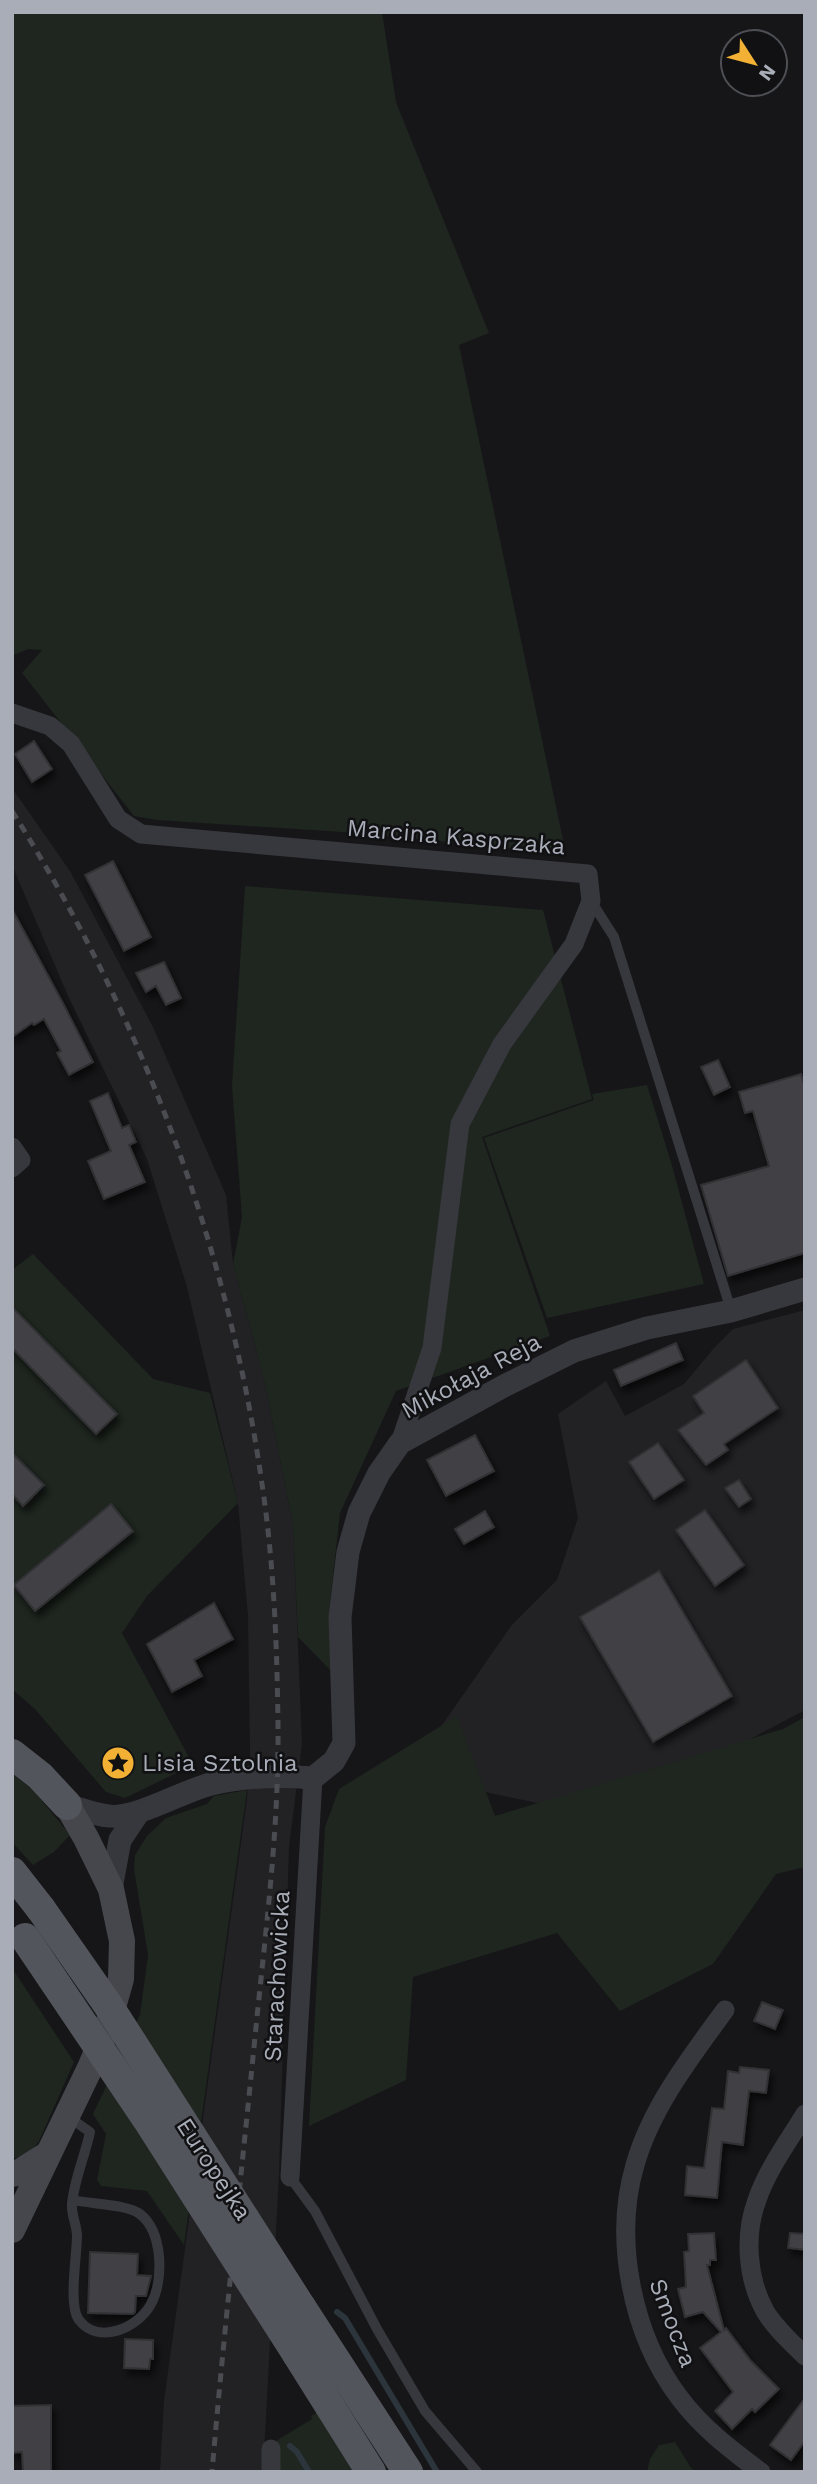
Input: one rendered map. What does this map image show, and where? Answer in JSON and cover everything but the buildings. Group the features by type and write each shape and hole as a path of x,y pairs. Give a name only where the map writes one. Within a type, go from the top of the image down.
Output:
{"main road":[{"path":"12,1754 40,1776 67,1805 111,1889 122,1941 121,1979 108,2025 12,2230"},
{"name":"Europejka","path":"12,1872 108,2005 408,2472"},
{"name":"Europejka","path":"19,1930 140,2108 371,2472"},
{"path":"12,2174 48,2154"}],"street":[{"name":"Marcina Kasprzaka","path":"12,713 50,726 71,744 118,819 141,834 588,874 591,901"},
{"path":"400,1443 432,1348 460,1124 502,1044 574,944 591,901"},
{"path":"12,1147 22,1160 12,1168"},
{"name":"Mikołaja Reja","path":"313,1778 334,1761 344,1743 340,1617 348,1552 359,1513 379,1473 400,1443 574,1351 647,1328 731,1311 805,1289"},
{"path":"67,1805 111,1817 138,1813 175,1796 212,1784 266,1776 313,1778"},
{"name":"Starachowicka","path":"290,2177 313,1778"},
{"path":"111,1889 120,1840 138,1813"},
{"name":"Smocza","path":"725,2010 681,2071 653,2119 635,2165 624,2218 626,2263 635,2302 650,2344 668,2382 707,2428 761,2472"},
{"path":"805,2114 756,2201 750,2236 750,2266 765,2311 805,2356"},
{"path":"271,2449 271,2472"}],"lane":[{"path":"591,901 614,937 731,1311"},
{"path":"66,2116 90,2132 72,2200 71,2208 77,2232 74,2307 80,2321 97,2332 116,2332 136,2321 150,2306 158,2284 157,2243 142,2215 131,2209 72,2200"},
{"path":"290,2177 315,2211 377,2329 425,2412 477,2472"}],"shaded area":[{"path":"12,12 382,12 396,102 489,333 459,345 566,854 358,833 157,820 134,816 22,673 42,650 28,649 12,656"},
{"path":"12,788 70,871 153,1027 226,1195 233,1264 265,1383 293,1525 302,1744 289,1847 279,2174 263,2472 160,2472 164,2401 247,1799 250,1751 248,1616 238,1503 187,1287 147,1159 69,998 12,865"},
{"path":"245,886 543,910 592,1099 482,1137 550,1336 396,1391 340,1513 329,1612 331,1671 298,1637 293,1525 265,1383 233,1264 242,1217 232,1086"},
{"path":"647,1085 704,1284 547,1318 484,1138 594,1100 592,1094"},
{"path":"33,1254 153,1379 210,1393 238,1503 147,1596 122,1633 193,1765 125,1798 106,1792 35,1709 12,1689 12,1270"},
{"path":"805,1310 805,1710 692,1770 556,1807 481,1791 440,1728 511,1626 557,1580 578,1518 558,1414 606,1381 625,1416 684,1384 733,1329"},
{"path":"457,1716 495,1816 783,1729 805,1717 805,1867 776,1874 713,1964 620,2011 557,1933 413,1977 406,2080 309,2126 325,1827 339,1789"},
{"path":"12,1773 34,1791 70,1835 54,1852 33,1865 12,1842"},
{"path":"247,1790 184,2245 147,2191 101,2186 97,2180 106,2134 93,2114 140,2015 148,1955 134,1869 135,1855 147,1836 166,1818 207,1804 214,1796"},
{"path":"12,1968 74,2062 39,2141 28,2154 17,2158 12,2158"},
{"path":"318,2412 355,2472 276,2472 276,2441 312,2419 311,2416"},
{"path":"675,2442 691,2468 697,2472 647,2472 650,2459 659,2445"}],"waterway":[{"path":"337,2312 345,2318 437,2472"},
{"path":"290,2446 297,2452 309,2472"}],"railway":[{"path":"12,811 101,969 173,1134 227,1307 247,1395 266,1514 276,1635 277,1798 212,2472"}],"place":[{"name":"Lisia Sztolnia","path":"118,1763"}]}
